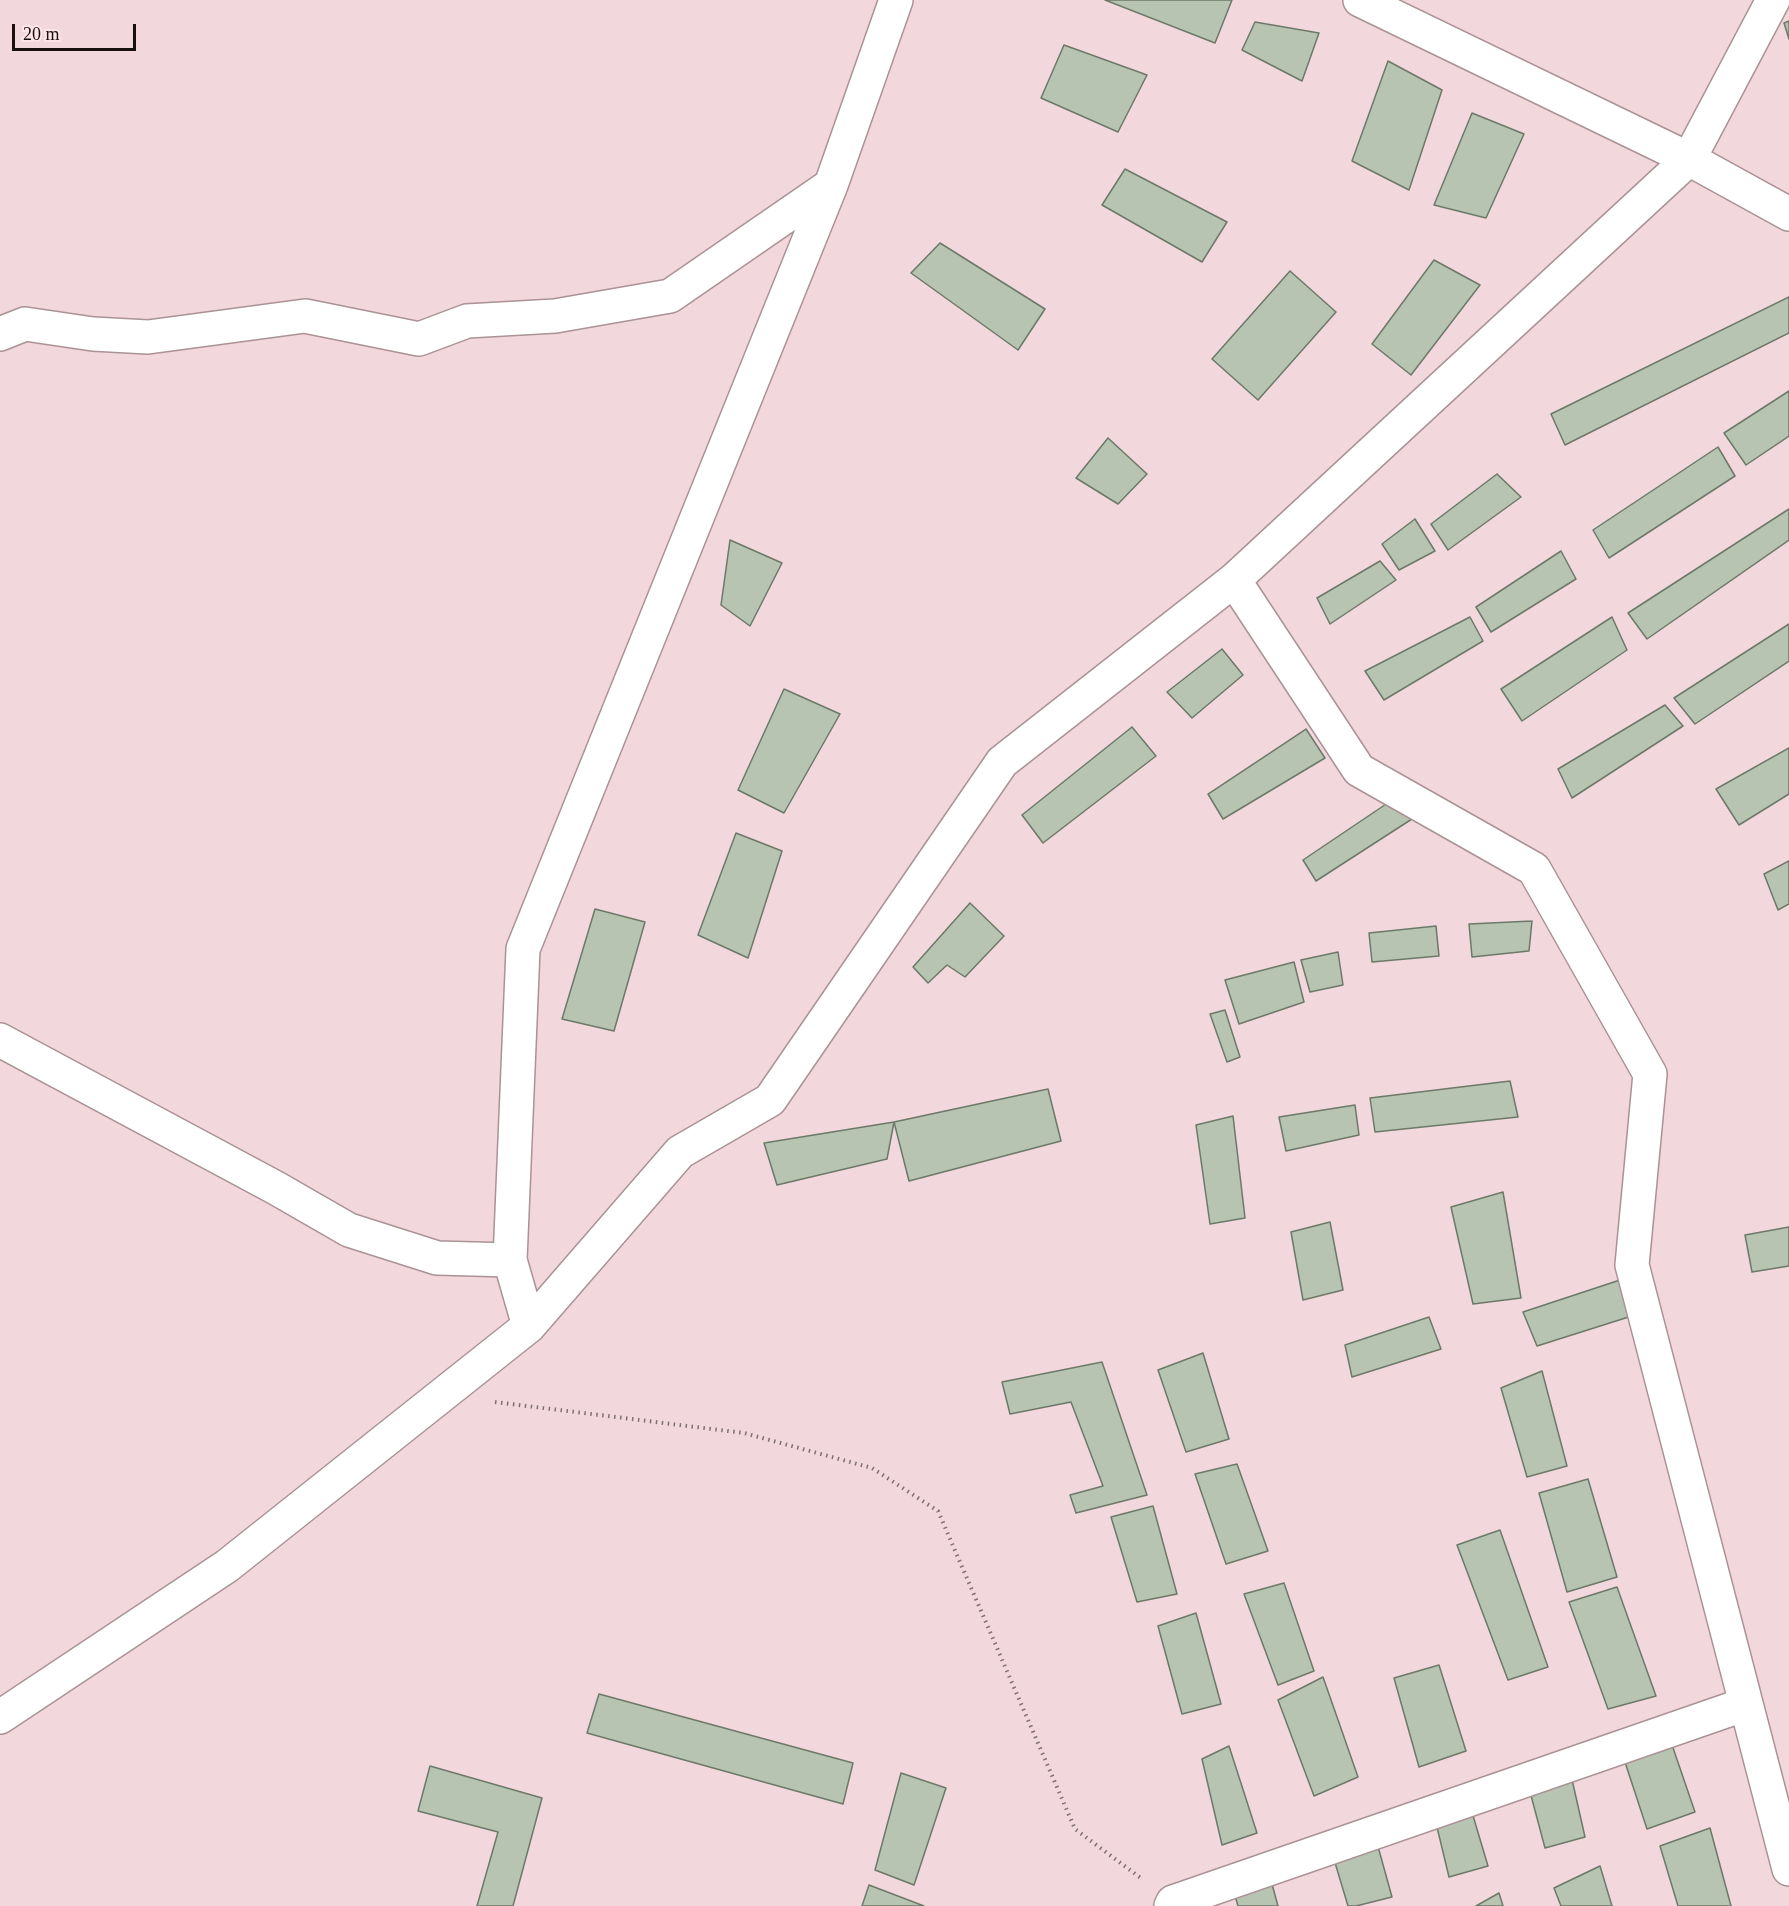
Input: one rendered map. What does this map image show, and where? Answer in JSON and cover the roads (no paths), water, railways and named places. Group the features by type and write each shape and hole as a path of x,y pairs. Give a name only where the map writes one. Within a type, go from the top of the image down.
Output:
{"street":[{"path":"529,1326 510,1260 523,948 831,185 896,0"},
{"path":"1360,0 1689,159 1789,214"},
{"path":"0,1717 227,1566 529,1326 680,1152 770,1100 1002,762 1234,580 1689,159 1773,0"},
{"path":"0,334 25,324 93,334 148,336 305,316 419,339 467,321 555,316 670,296 831,185"},
{"path":"1234,580 1359,770 1534,869 1650,1074 1632,1265 1789,1869"},
{"path":"0,1040 276,1188 349,1230 437,1258 510,1260"},
{"path":"1172,1904 1746,1704"}]}
